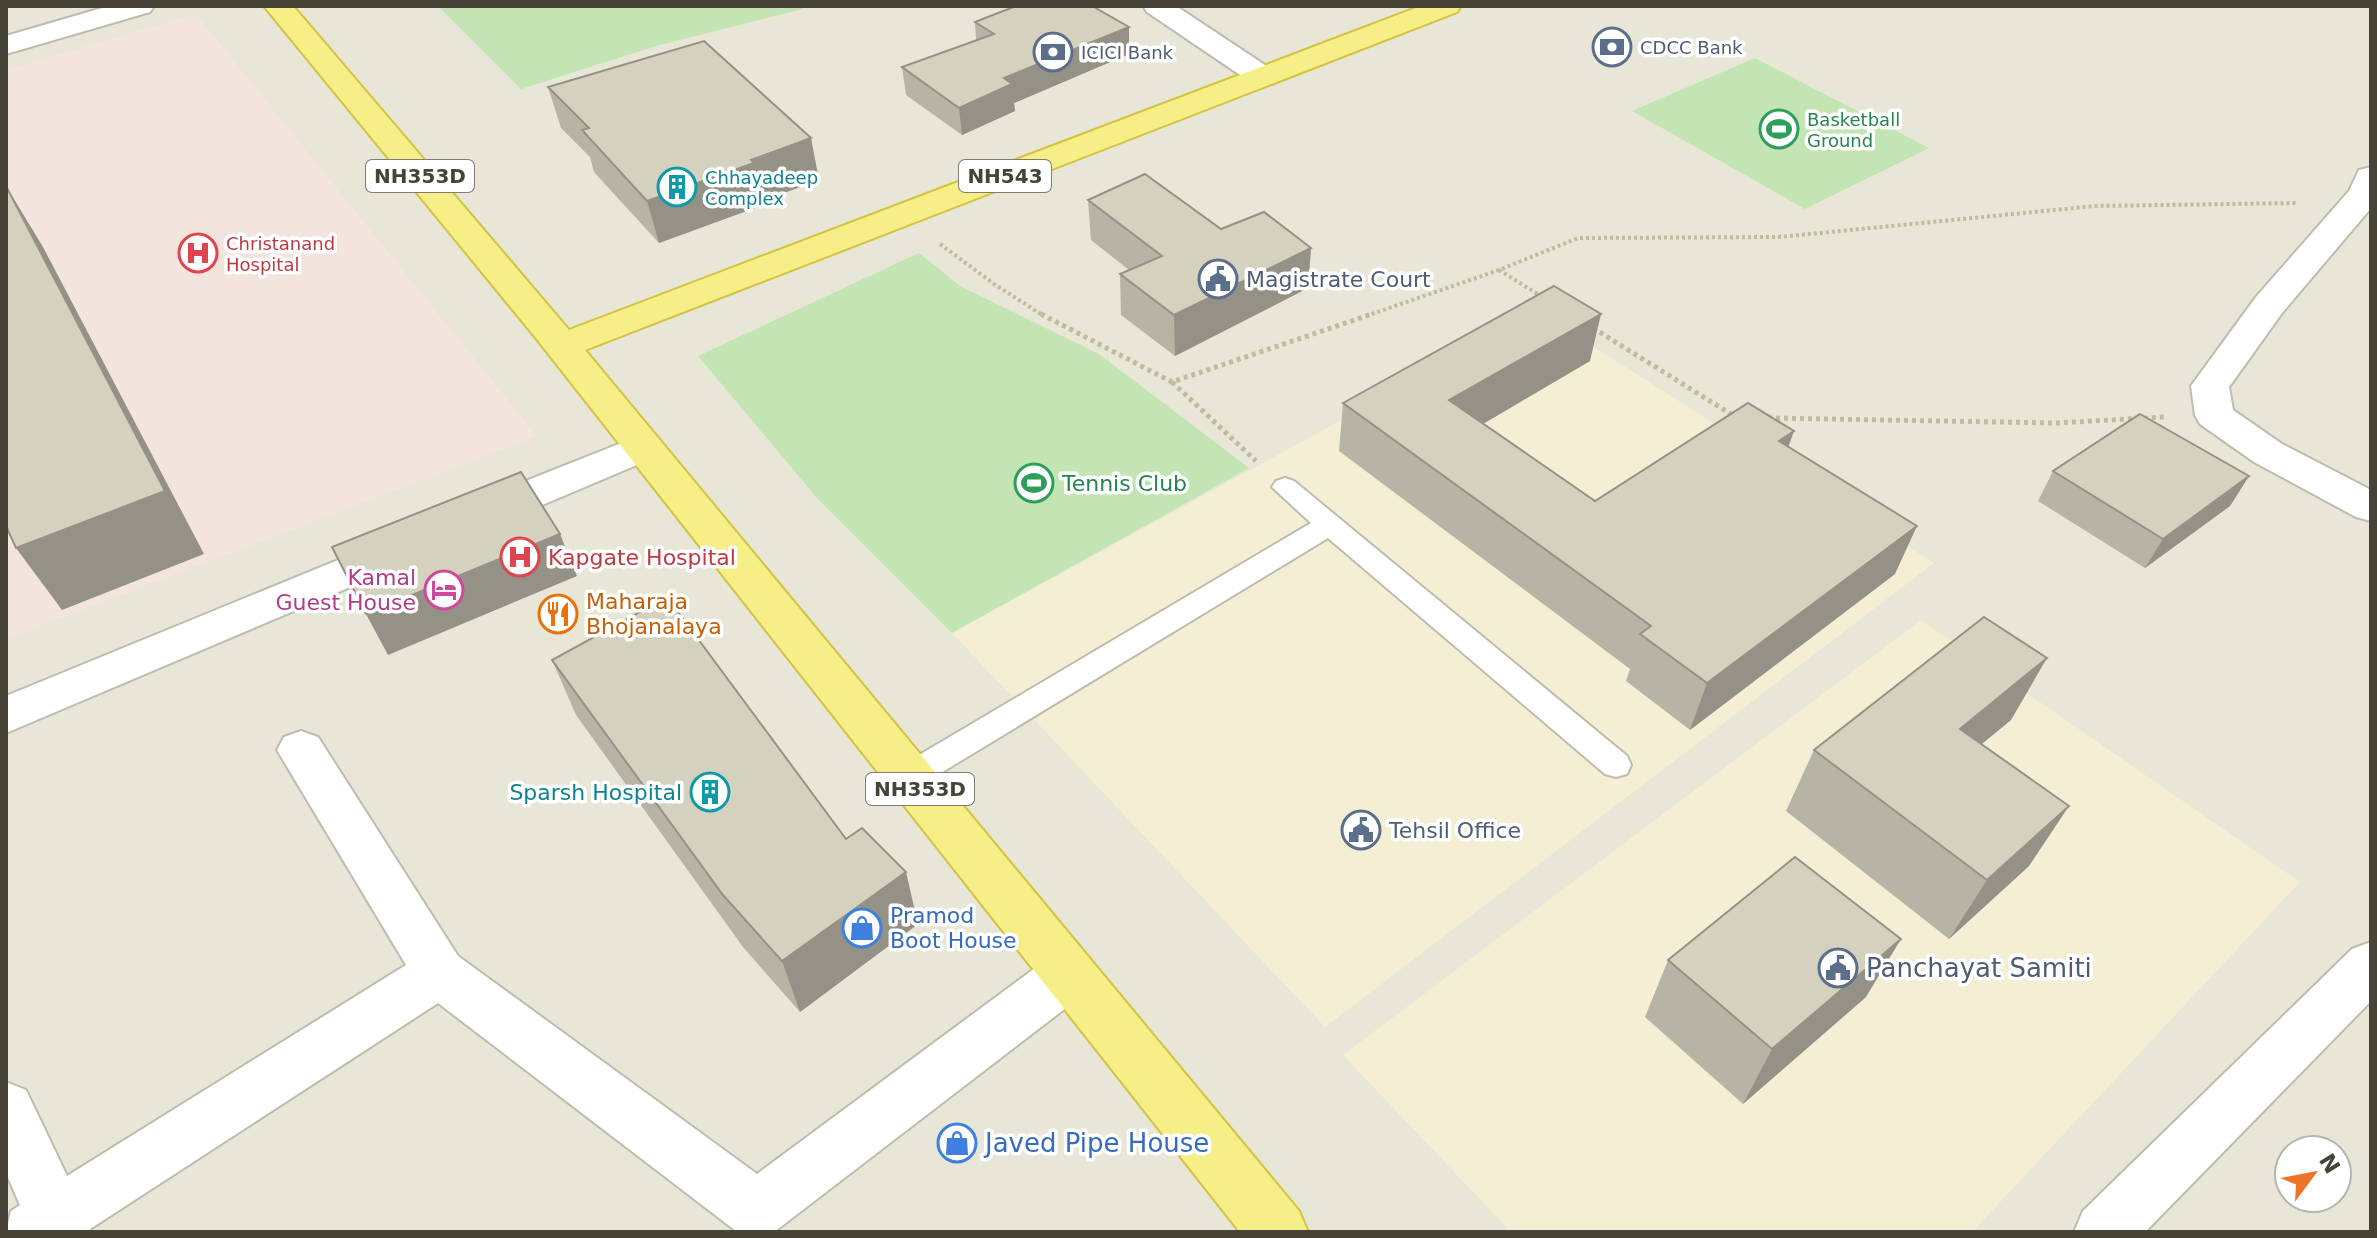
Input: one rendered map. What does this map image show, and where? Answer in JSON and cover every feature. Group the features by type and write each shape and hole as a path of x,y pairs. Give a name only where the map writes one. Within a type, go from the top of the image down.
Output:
{"highway":[{"name":"NH353D","path":"278,6 562,346 1278,1232"},
{"name":"NH543","path":"562,346 1447,6"}],"street":[{"path":"6,45 140,6"},
{"path":"1157,6 1263,77"},
{"path":"2366,192 2269,305 2210,386 2214,415 2268,453 2371,507"},
{"path":"6,715 644,447"},
{"path":"301,750 439,973 757,1210 1069,974"},
{"path":"2104,1232 2371,965"},
{"path":"6,1109 50,1227 439,973"}],"lane":[{"path":"1285,487 1616,765"},
{"path":"910,776 1329,525"}],"path":[{"path":"1172,382 1499,270 1578,238 1779,237 2095,206 2366,192"},
{"path":"905,214 975,273 1119,356 1172,382 1285,487"},
{"path":"1499,270 1552,303"},
{"path":"1591,327 1737,418"},
{"path":"1753,418 2056,423 2214,415"}],"shaded area":[{"path":"6,6 2371,6 2371,1232 6,1232"},
{"name":"Christanand Hospital","path":"196,14 537,436 6,639 6,70"},
{"name":"Tehsil Office","path":"1539,312 1934,563 1325,1027 952,633"},
{"name":"Panchayat Samiti","path":"1921,620 2300,882 1972,1232 1511,1232 1343,1055"}],"green space":[{"path":"438,6 800,6 803,9 656,46 521,89"},
{"name":"Basketball Ground","path":"1755,58 1929,148 1805,209 1632,111"},
{"path":"919,253 960,286 1099,354 1249,468 952,633 817,498 698,356"}],"building":[{"path":"1016,6 1092,6 1129,27 1004,78 1012,84 959,108 902,67 994,34 975,22"},
{"path":"704,41 811,138 751,160 754,163 647,201 582,130 589,128 548,87"},
{"path":"1145,174 1221,229 1264,212 1311,248 1174,315 1120,274 1162,256 1088,200"},
{"path":"6,186 165,491 16,548 6,526"},
{"path":"1554,286 1601,314 1449,400 1595,501 1748,403 1794,431 1779,441 1917,526 1707,683 1640,634 1651,626 1343,403"},
{"path":"2140,414 2249,476 2163,539 2053,471"},
{"path":"521,472 560,534 366,614 332,547"},
{"name":"Sparsh Hospital","path":"667,597 846,839 862,828 906,872 782,961 723,895 552,660"},
{"path":"1984,617 2047,658 1960,729 2069,806 1987,880 1814,750"},
{"path":"1795,857 1901,939 1772,1049 1668,960"}],"place":[{"name":"CDCC Bank","path":"1612,47"},
{"name":"ICICI Bank","path":"1053,52"},
{"name":"Basketball Ground","path":"1779,129"},
{"name":"Chhayadeep Complex","path":"677,187"},
{"name":"Christanand Hospital","path":"198,253"},
{"name":"Magistrate Court","path":"1218,279"},
{"name":"Tennis Club","path":"1034,483"},
{"name":"Kapgate Hospital","path":"520,557"},
{"name":"Kamal Guest House","path":"444,590"},
{"name":"Maharaja Bhojanalaya","path":"558,614"},
{"name":"Sparsh Hospital","path":"710,792"},
{"name":"Tehsil Office","path":"1361,830"},
{"name":"Pramod Boot House","path":"862,928"},
{"name":"Panchayat Samiti","path":"1838,968"},
{"name":"Javed Pipe House","path":"957,1143"}]}
